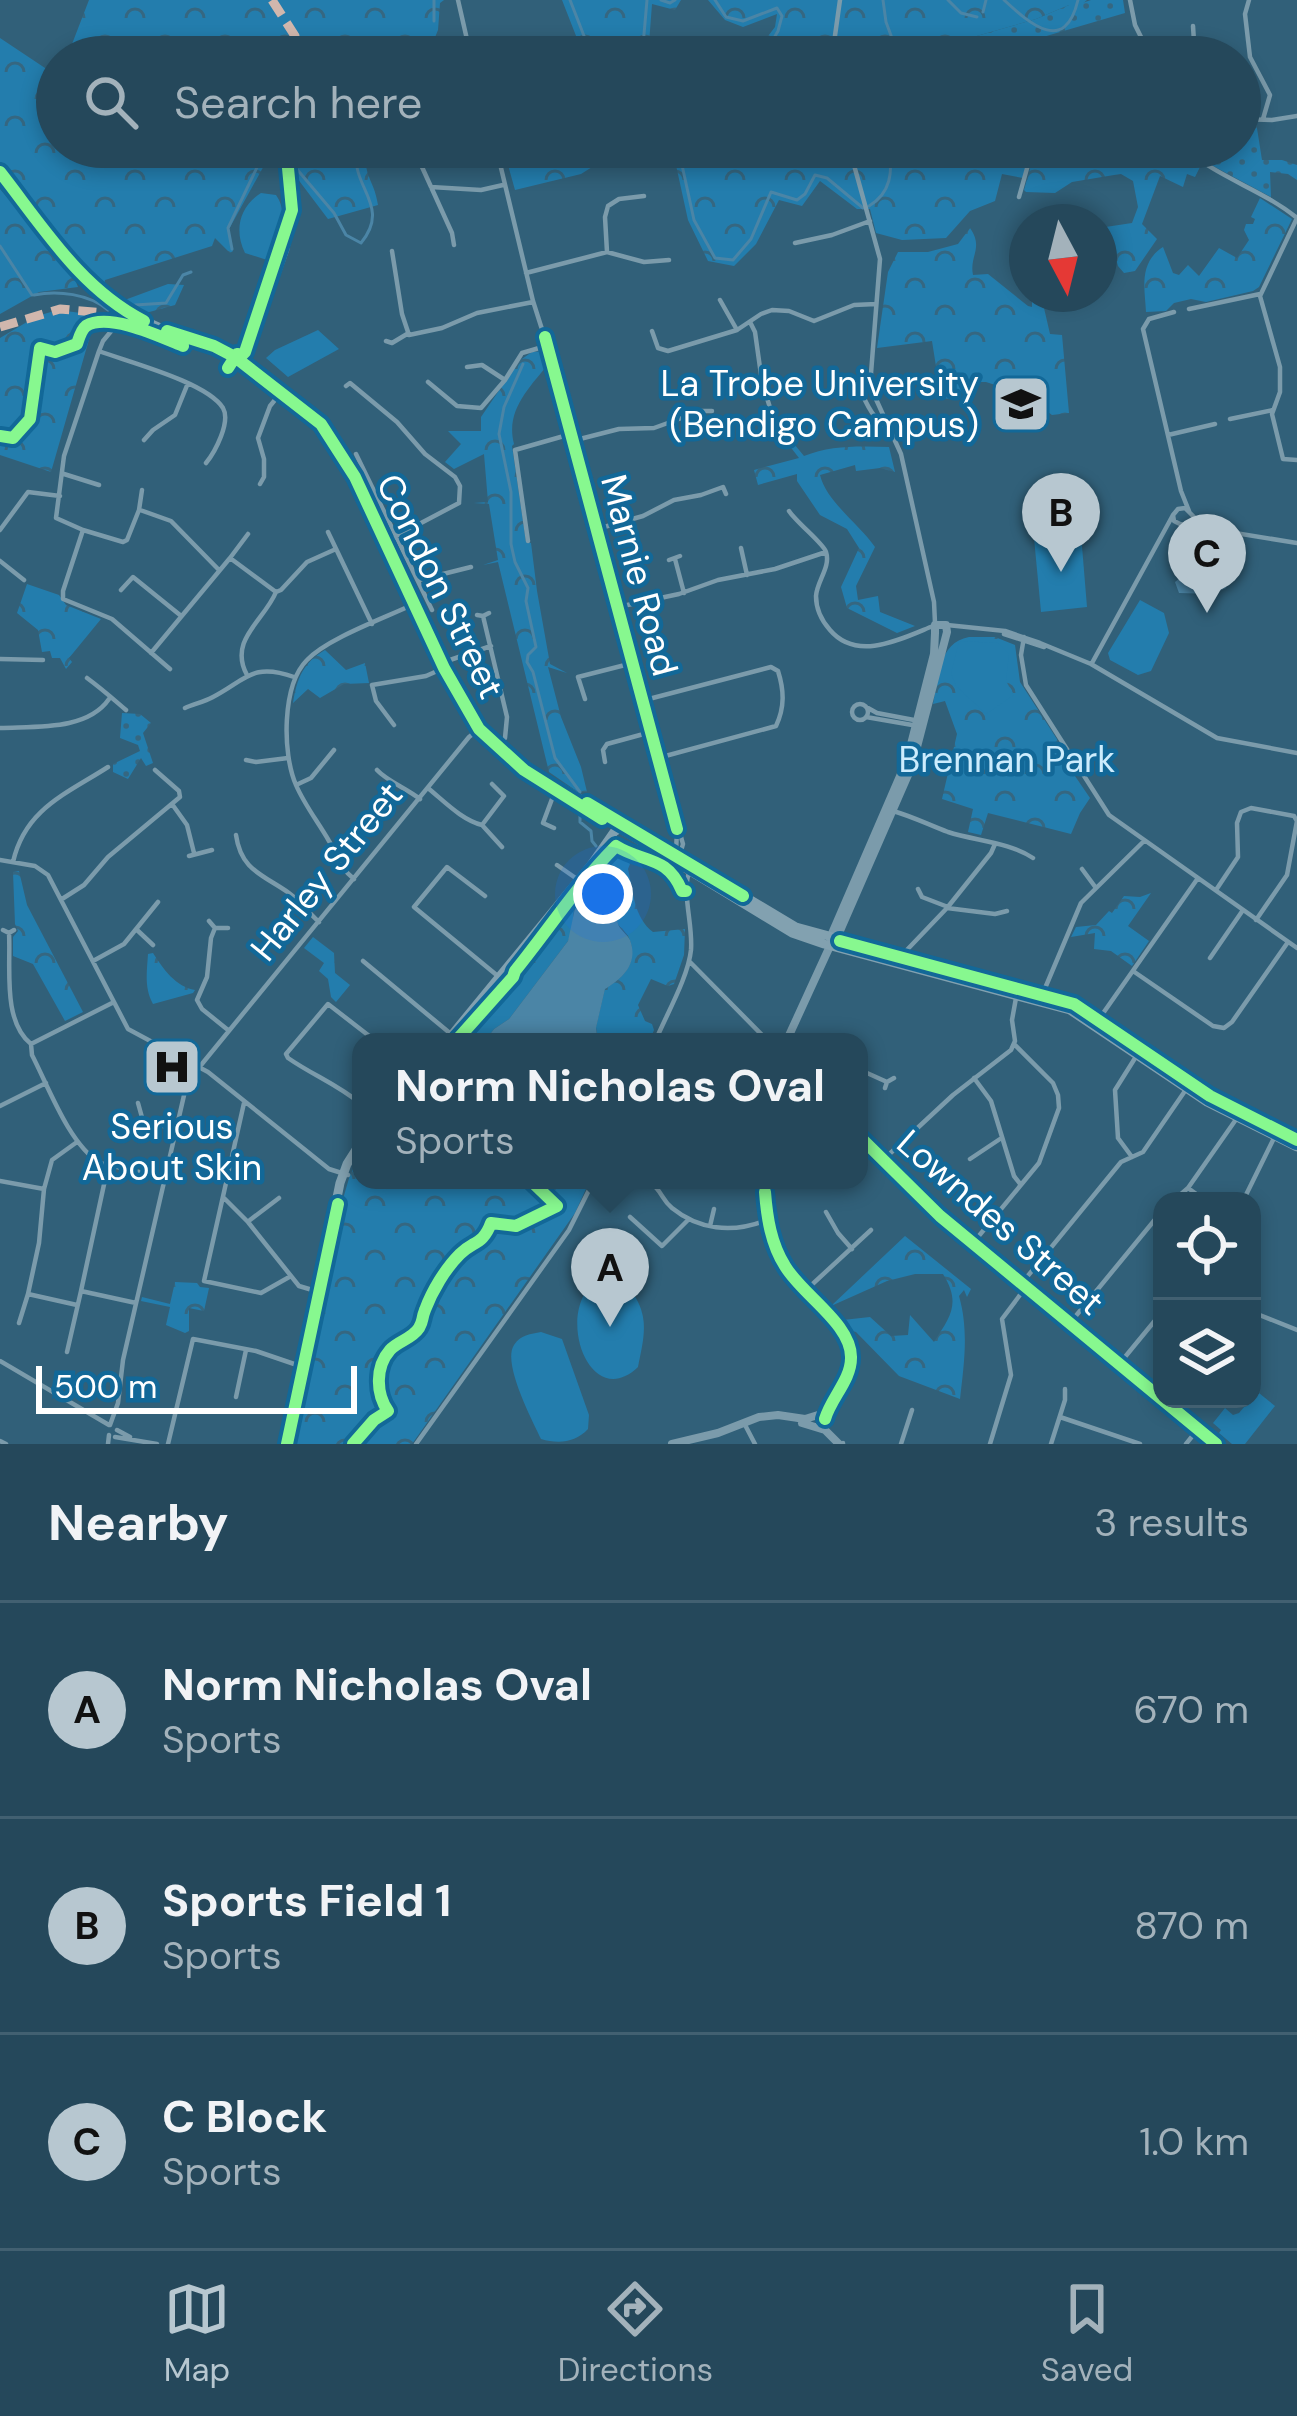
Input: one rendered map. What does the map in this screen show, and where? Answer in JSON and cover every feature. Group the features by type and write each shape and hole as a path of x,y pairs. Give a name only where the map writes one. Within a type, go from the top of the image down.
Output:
{"main road":[{"name":"Condon Street","path":"0,172 104,297 245,366 321,424 355,477 467,712 500,750 555,791 786,922 836,942 912,962"},
{"name":"Condon Street","path":"245,366 335,444"},
{"name":"Condon Street","path":"500,750 623,829"},
{"path":"453,1033 623,829"},
{"name":"Condon Street","path":"677,860 785,929 1070,1010 1189,1086 1297,1144"},
{"name":"Condon Street","path":"1018,992 1074,1004 1189,1086"},
{"name":"Condon Street","path":"1239,1115 1297,1144"},
{"path":"287,1444 338,1204 352,1162"}],"street":[{"path":"458,0 466,36"},
{"path":"835,36 840,0"},
{"path":"1130,0 1140,36"},
{"path":"1247,36 1249,0"},
{"path":"1193,26 1194,36"},
{"path":"1261,78 1270,95 1263,119 1297,116"},
{"path":"245,366 287,250 294,218 289,168"},
{"path":"422,168 454,245"},
{"name":"Marnie Road","path":"501,168 533,302 683,847 677,860"},
{"path":"836,942 914,761 940,629 901,454 870,386 880,259 855,168"},
{"path":"1019,197 1027,168"},
{"path":"1211,168 1297,218 1260,294 1280,367 1280,392 1273,410 1281,457 1297,460"},
{"path":"431,188 482,190 505,184"},
{"path":"607,252 608,206 619,199 644,196"},
{"path":"795,243 870,221"},
{"path":"392,250 407,334"},
{"path":"526,273 607,252 647,262 669,260"},
{"path":"1189,309 1260,294"},
{"path":"721,300 737,330"},
{"path":"407,334 533,302"},
{"path":"652,331 656,345 664,351 737,330 772,310 814,320 848,307 877,304"},
{"path":"127,312 99,351 64,456 57,519 123,542 139,511 142,489"},
{"path":"1166,531 1190,520 1190,513 1143,326 1174,312"},
{"path":"751,322 776,427"},
{"path":"386,341 394,343 407,334"},
{"path":"428,381 454,404 476,409 485,406 522,352 548,345"},
{"path":"99,351 188,383 220,406 225,413 215,451 206,463"},
{"path":"467,367 485,366 505,380"},
{"path":"144,440 175,416 188,383"},
{"path":"351,383 460,486 461,504 384,542"},
{"path":"860,388 883,426 891,429"},
{"path":"260,484 265,459 258,438 279,395"},
{"path":"1230,419 1273,410"},
{"path":"528,541 515,450 619,429 654,428 712,411"},
{"path":"1168,435 1215,424"},
{"name":"Condon Street","path":"356,454 432,610"},
{"path":"62,474 99,485"},
{"path":"597,529 643,516 679,498 723,487 726,494"},
{"path":"1090,664 1166,531 1181,491"},
{"path":"0,530 28,492 60,496"},
{"path":"139,511 176,525 219,570"},
{"path":"789,511 826,552 817,604 825,623 851,646 864,647 922,630 999,631 1090,664 1217,738 1297,753"},
{"path":"1175,512 1190,513 1204,527"},
{"path":"1175,512 1174,521 1182,524 1297,543"},
{"path":"83,530 62,596 112,620 170,669"},
{"path":"328,532 372,624"},
{"path":"151,653 248,533"},
{"path":"741,548 747,575"},
{"path":"247,675 240,660 247,632 276,592 308,562 336,549"},
{"path":"619,607 826,552"},
{"path":"230,558 276,592"},
{"path":"675,558 684,593"},
{"path":"0,561 24,580"},
{"path":"418,580 471,567"},
{"path":"122,590 133,577 181,616"},
{"path":"354,879 341,868 296,785 289,758 289,695 294,677 315,653 414,604"},
{"path":"483,615 501,684 508,728 505,738"},
{"path":"1024,639 1022,670 1028,688 1106,812 1297,948"},
{"path":"362,687 422,677 491,646"},
{"path":"0,659 43,660"},
{"path":"585,699 578,677 633,663"},
{"path":"643,701 768,668 776,669 781,682 784,698 776,726 658,758"},
{"path":"185,708 216,696 247,675 267,671 294,677"},
{"path":"87,678 126,710"},
{"path":"480,689 501,684"},
{"path":"372,686 376,701 395,726"},
{"path":"0,728 78,721 99,711 109,699"},
{"path":"859,704 919,723 857,719 852,710 859,704"},
{"path":"866,717 868,708"},
{"path":"792,1033 836,942 919,723"},
{"name":"Harley Street","path":"112,1434 123,1360 188,1081 479,729"},
{"path":"605,762 607,744 651,732"},
{"path":"296,785 311,778 334,750"},
{"path":"246,760 289,758"},
{"path":"14,862 22,834 34,817 108,767"},
{"path":"62,899 85,885 108,857 180,794 154,768"},
{"path":"377,770 420,799"},
{"path":"482,825 504,796 491,784"},
{"path":"428,789 460,815 482,825 502,847"},
{"path":"554,828 544,823 555,791"},
{"path":"172,804 187,825 192,854 212,850"},
{"path":"1216,890 1238,856 1240,812 1251,808 1294,816 1287,875 1256,920"},
{"path":"893,811 1034,858"},
{"path":"236,835 240,852 260,876 290,894 319,922"},
{"path":"1043,994 1079,906 1144,841"},
{"path":"912,962 904,952 947,907 995,844"},
{"path":"0,860 40,868 50,878 130,1030 198,1067 331,1171 345,1174"},
{"path":"557,865 579,880"},
{"path":"485,896 447,867 414,907 499,978"},
{"path":"1082,869 1096,889"},
{"path":"659,1033 688,964 692,873"},
{"path":"1099,1019 1198,878"},
{"path":"918,889 922,897 947,907 992,914 1007,911"},
{"path":"92,961 117,950 158,902"},
{"path":"1210,958 1243,910"},
{"path":"209,921 215,928 229,928"},
{"path":"215,928 207,977 197,1000 202,1010 230,1032"},
{"path":"136,929 153,945"},
{"path":"9,931 13,1012 68,1129 92,1157 108,1166 165,1178"},
{"path":"1133,971 1221,1028 1232,1022 1288,942"},
{"path":"363,961 443,1033"},
{"path":"688,964 758,1033"},
{"path":"883,1160 1009,1052 1014,1044 1012,1020 1018,992"},
{"path":"31,1044 113,1002"},
{"path":"352,1097 307,1072 286,1054 328,1004 365,1033"},
{"path":"973,1244 1040,1161 1059,1104 1053,1083 1014,1044"},
{"path":"1132,1157 1118,1138 1115,1090 1138,1054"},
{"path":"868,1073 889,1083"},
{"path":"974,1078 991,1101 1021,1185"},
{"path":"0,1106 46,1083"},
{"path":"990,1444 1011,1375 1002,1319 1121,1162 1143,1152 1189,1086"},
{"path":"245,1101 204,1281 261,1293 291,1276"},
{"path":"138,1103 143,1121 176,1129"},
{"path":"1183,1192 1239,1115"},
{"path":"1247,1192 1275,1136"},
{"path":"970,1159 1002,1138"},
{"path":"19,1323 39,1243 52,1160 77,1142"},
{"name":"Lowndes Street","path":"868,1145 933,1210 1153,1389"},
{"path":"67,1352 108,1166"},
{"path":"0,1181 44,1190"},
{"path":"1188,1188 1194,1192"},
{"path":"416,1444 569,1230 590,1189"},
{"path":"660,1189 670,1206 710,1226 739,1229 764,1220"},
{"path":"765,1189 764,1220 774,1256 788,1279 826,1314"},
{"path":"765,1192 770,1230 788,1279"},
{"path":"221,1197 248,1222 300,1287 319,1292"},
{"path":"248,1222 278,1198"},
{"path":"710,1226 714,1208"},
{"path":"826,1212 852,1249"},
{"path":"629,1216 660,1248 689,1219"},
{"path":"1070,1323 1153,1222"},
{"path":"805,1292 871,1230"},
{"path":"782,1261 846,1335 851,1352 848,1374 819,1421"},
{"path":"81,1291 136,1303"},
{"path":"28,1294 77,1305"},
{"path":"1261,1316 1297,1330"},
{"path":"1119,1364 1153,1323"},
{"path":"169,1444 192,1340 303,1366"},
{"path":"236,1397 246,1349"},
{"path":"0,1361 98,1420 112,1434 157,1444"},
{"path":"1051,1444 1065,1389"},
{"name":"Lowndes Street","path":"1177,1408 1216,1444"},
{"path":"901,1444 912,1410"},
{"path":"672,1444 775,1415 819,1421 842,1444"},
{"path":"1060,1417 1140,1444"},
{"path":"745,1422 755,1444"},
{"path":"1186,1444 1198,1429"}],"green space":[{"path":"89,0 444,0 436,36 75,36"},
{"path":"562,0 681,0 675,10 652,4 650,36 576,36"},
{"path":"708,0 1087,0 976,36 768,36 777,14 743,27 725,20"},
{"path":"1123,0 1125,13 1046,36 976,36 1069,5"},
{"path":"0,38 36,62 36,168 263,168 229,229 233,251 215,238 212,246 105,280 103,289 0,165"},
{"path":"1261,154 1262,160 1297,165 1297,180 1270,172 1271,197 1217,168 1261,168"},
{"path":"292,168 367,168 378,205 328,219"},
{"path":"509,168 591,168 581,174 515,190"},
{"path":"677,168 1025,168 1023,178 1002,174 995,201 970,211 946,238 902,240 876,233 870,209 857,209 820,181 802,206 779,200 756,244 734,266 708,261 688,220"},
{"path":"1030,168 1200,168 1195,177 1187,174 1183,187 1160,176 1142,224 1157,239 1135,271 1124,273 1117,262 1117,225 1132,223 1138,207 1133,181 1121,174 1072,182 1055,193 1026,192"},
{"path":"0,189 72,272 78,287 39,292 0,314"},
{"path":"261,193 276,195 282,211 267,260 245,253 240,236 243,212"},
{"path":"1260,198 1292,219 1259,287 1146,312 1145,277 1155,253 1163,247 1173,273 1179,275 1188,265 1199,276 1219,248 1237,258 1249,240 1244,230 1246,224 1253,224 1251,217"},
{"path":"970,228 976,241 973,275 988,274 1009,291 1009,312 1045,312 1050,334 1062,335 1069,413 1052,415 1035,402 1018,403 1017,392 986,382 968,382 952,399 941,398 932,341 877,348 888,272 898,252 928,252 958,244"},
{"path":"168,284 184,285 175,305 142,314 122,301"},
{"path":"58,310 96,315 51,472 0,455 0,338 37,316"},
{"path":"318,330 339,349 288,377 266,358 275,350"},
{"path":"545,351 550,362 516,410 512,446 550,664 567,673 548,667 587,792 578,792 549,772 498,562 483,565 498,560 489,504 474,503 488,502 484,454 454,469 445,462 461,444 448,431 481,431 481,417 519,361 532,352"},
{"path":"785,433 804,456 835,448 889,447 895,472 880,468 856,471 855,465 820,475 836,503 875,547 856,586 858,600 878,596 880,612 915,626 897,633 847,608 841,587 859,548 847,529 820,515 797,474 758,485 754,470 799,458 782,436"},
{"path":"1081,534 1087,607 1041,612 1034,538"},
{"path":"27,584 59,595 66,605 101,619 69,658 72,662 66,669 60,658 42,652 38,630 17,613"},
{"path":"1140,600 1164,613 1169,633 1151,671 1138,675 1110,660 1108,653"},
{"name":"Brennan Park","path":"969,637 995,637 1015,645 1020,682 1090,798 1071,834 988,813 981,835 968,832 973,809 942,799 957,734 945,701 933,704 946,654"},
{"path":"959,641 998,643 1009,654 1006,681 1014,695 986,714 956,686 951,673"},
{"path":"325,650 346,670 365,663 369,683 344,684 320,698 308,689 293,703 302,672"},
{"path":"122,713 140,714 151,723 143,733 153,763 146,766 141,758 128,779 113,772 113,764 140,751 138,745 120,738"},
{"path":"616,848 630,864 635,904 647,926 653,932 685,929 684,955 674,984 651,979 638,1005 653,1033 597,1033 605,988 623,975 632,955 629,938 617,922 620,892 609,889 605,878 611,862 599,875 596,888 574,908 568,941 509,1019 491,1033 464,1033 515,977 562,909"},
{"path":"19,871 27,905 83,1012 65,1021 33,964 13,956 13,937 18,931 13,872"},
{"path":"1151,893 1128,926 1149,941 1132,966 1111,951 1094,949 1095,933 1071,937 1076,927 1096,925 1112,913 1124,896"},
{"path":"313,937 334,953 335,973 350,985 336,1002 328,979 319,971 324,963 304,948"},
{"path":"153,953 193,993 153,1004 147,980 148,954"},
{"path":"352,1171 352,1189 586,1189 575,1213 412,1444 293,1444"},
{"path":"905,1236 971,1289 967,1297 964,1290 959,1296 965,1334 960,1399 899,1376 843,1320 870,1317 891,1336 908,1335 910,1315 934,1342 952,1309 952,1293 943,1274 887,1281 831,1306"},
{"path":"605,1275 630,1290 643,1317 638,1367 620,1378 603,1377 590,1366 577,1328 579,1307 588,1288"},
{"path":"175,1282 209,1288 204,1311 189,1308 189,1331 185,1333 166,1325 170,1307 141,1301 142,1297 170,1304"},
{"path":"541,1332 562,1339 589,1415 588,1429 572,1440 541,1439 515,1378 514,1345"},
{"path":"1261,1395 1275,1406 1245,1444 1232,1444 1213,1423 1225,1408 1233,1415 1243,1408 1261,1408"}],"shaded area":[{"path":"1206,543 1225,561 1226,588 1213,594 1179,593 1175,582"},
{"path":"611,860 605,878 609,889 622,895 617,921 630,940 632,956 623,975 605,989 597,1033 491,1033 509,1019 568,941 578,894 586,886 596,888"}],"waterway":[{"path":"434,0 434,21"},
{"path":"570,0 584,36"},
{"path":"644,36 647,0"},
{"path":"661,0 675,0"},
{"path":"715,0 726,17 743,21 777,8 782,16 775,36"},
{"path":"883,0 891,36"},
{"path":"948,0 961,13 977,17"},
{"path":"983,12 986,0"},
{"path":"1004,0 1046,30 1065,27 1078,0"},
{"path":"232,249 228,228 257,168"},
{"path":"296,168 346,235 361,243 372,217 357,168"},
{"path":"683,168 694,220 715,258 733,260 751,239 771,192 797,200 815,175 827,178 863,208"},
{"path":"869,206 882,195 891,168"},
{"path":"0,246 32,295"},
{"path":"135,305 166,303 183,275 191,272"},
{"path":"34,295 73,295 108,310"},
{"path":"523,364 504,407 499,434 511,492 511,544 528,588 526,601 536,647 527,662 555,758 580,792"},
{"path":"580,811 580,822 591,831 596,846"}],"marked path":[{"path":"272,0 295,36"},
{"path":"0,327 60,309 105,313"}],"cycle path":[{"path":"228,368 237,354 245,352 292,210 288,168"},
{"path":"0,172 82,274 144,321"},
{"path":"0,436 13,438 30,419 40,348 55,352 77,344 86,326 96,322 135,327 183,346"},
{"path":"167,331 235,357 321,424 355,477 444,668 479,729 524,770 602,819"},
{"path":"545,337 677,829"},
{"path":"587,803 743,896"},
{"path":"463,1033 616,846 662,865 686,891"},
{"path":"840,941 1074,1004 1210,1096 1297,1140"},
{"path":"868,1145 940,1216 1216,1444"},
{"path":"353,1444 388,1411 379,1389 382,1364 390,1350 419,1328 435,1288 454,1260 481,1239 491,1223 516,1226 557,1206 539,1189"},
{"path":"765,1192 780,1258 849,1345 848,1374 825,1419"},
{"path":"287,1444 338,1204"}],"place":[{"name":"La Trobe University (Bendigo Campus)","path":"1021,404"},
{"name":"Sports Field 1","path":"1061,572"},
{"name":"C Block","path":"1207,613"},
{"name":"Serious About Skin","path":"172,1067"},
{"name":"Norm Nicholas Oval","path":"610,1327"}]}
